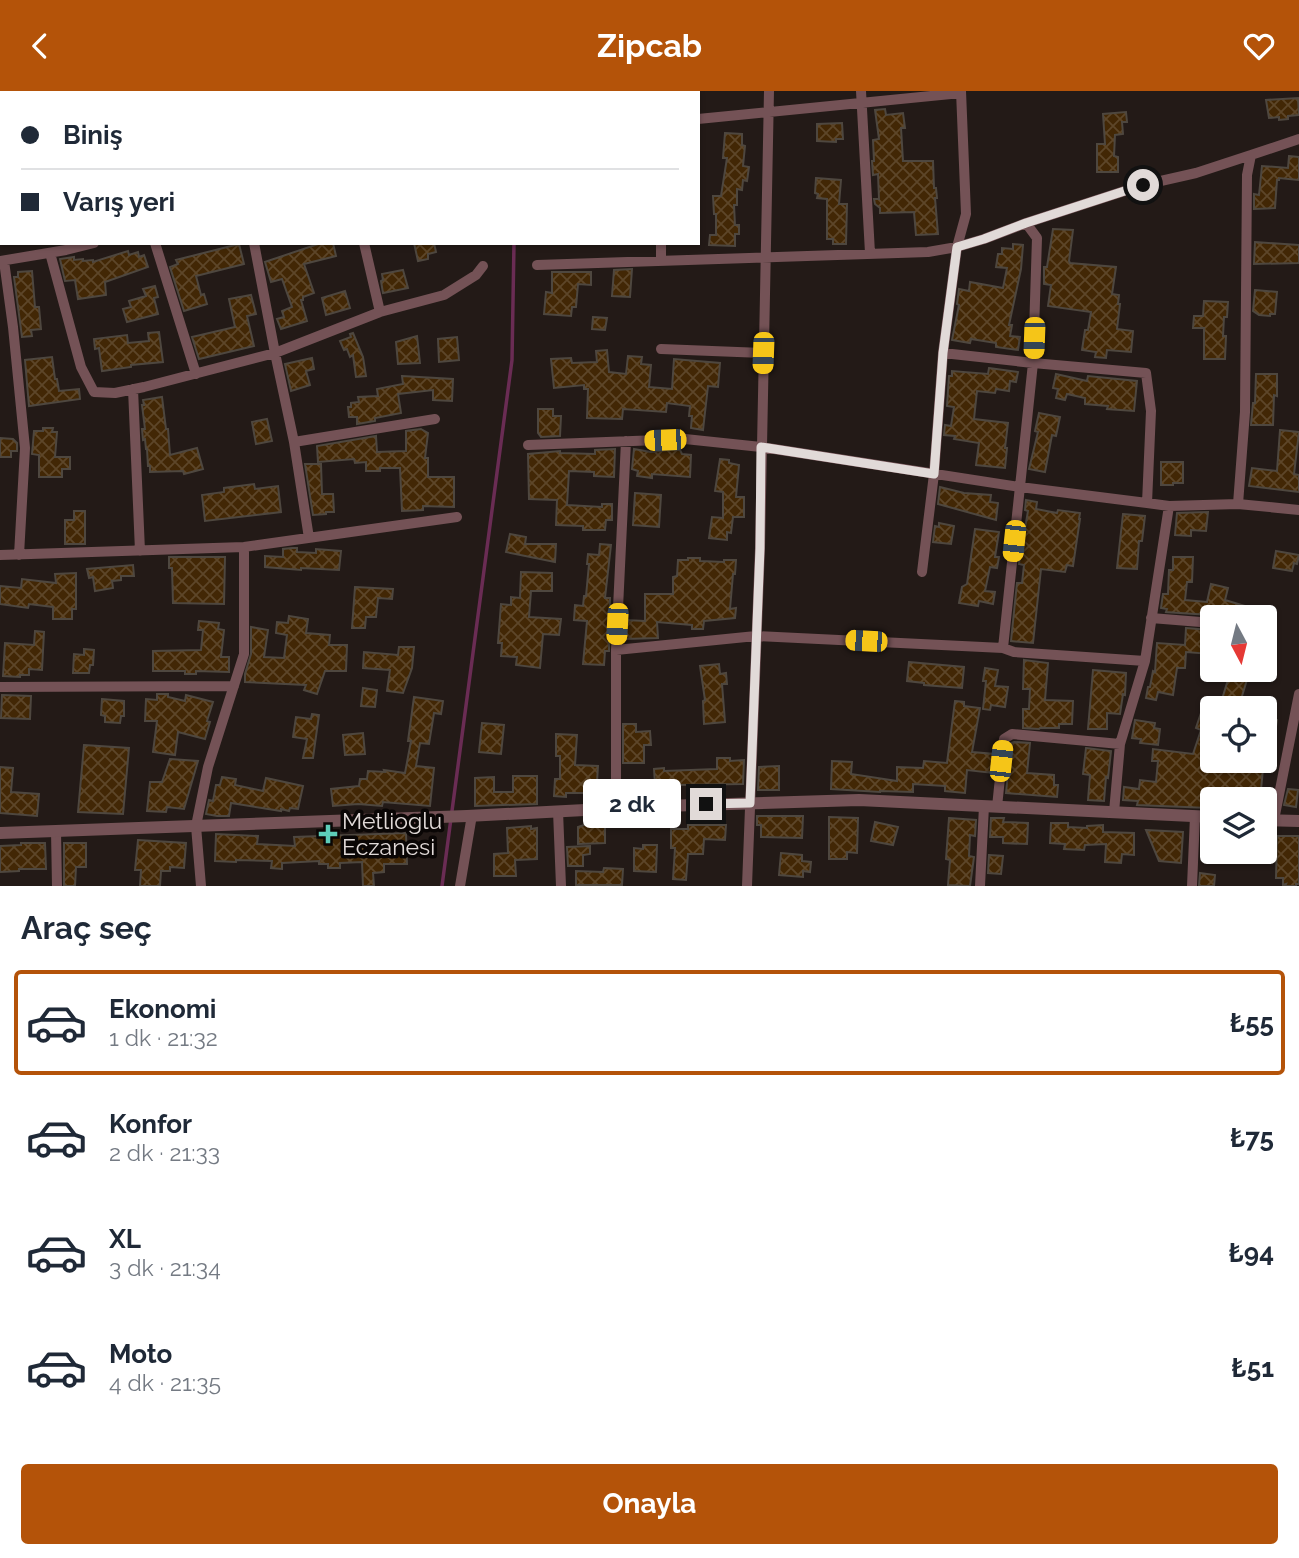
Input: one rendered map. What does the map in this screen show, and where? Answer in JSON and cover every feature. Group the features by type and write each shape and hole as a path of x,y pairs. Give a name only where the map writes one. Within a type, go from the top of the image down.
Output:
{"street":[{"path":"747,886 769,91"},
{"path":"861,91 870,253"},
{"path":"700,119 961,92 965,214 957,247 943,353 934,474 922,572"},
{"path":"537,264 928,252 984,239 1143,185 1196,173 1299,139"},
{"path":"1238,504 1245,412 1247,175 1251,155"},
{"path":"1003,648 1033,363 1037,238 1026,223"},
{"path":"19,555 25,449 13,327 2,261 84,245"},
{"path":"156,245 196,374"},
{"path":"254,245 294,442 309,538"},
{"path":"364,245 380,313"},
{"path":"661,245 661,260"},
{"path":"50,253 81,367 94,392 115,393 275,353 380,313 444,295 476,275 483,266"},
{"path":"661,349 763,353"},
{"path":"943,353 1146,373 1151,411 1147,503"},
{"path":"133,389 140,551"},
{"path":"294,442 435,419"},
{"path":"528,445 685,439 761,447 1020,487 1169,506 1238,504 1299,510"},
{"path":"616,808 616,650 626,441"},
{"path":"1114,812 1120,744 1145,661 1169,506"},
{"path":"0,555 244,547 457,517"},
{"path":"201,886 196,826 208,767 244,654 244,547"},
{"path":"1151,618 1200,623"},
{"path":"616,650 756,636 1003,648 1014,652 1145,661"},
{"path":"0,687 234,685"},
{"path":"1277,790 1299,694"},
{"path":"980,886 990,806 1004,739 1012,734 1120,744"},
{"path":"0,833 859,800 1200,816"},
{"path":"558,811 561,886"},
{"path":"460,886 469,815"},
{"path":"1192,886 1195,816"},
{"path":"1277,820 1299,821"},
{"path":"55,831 57,886"}],"building":[{"path":"1298,98 1299,115 1279,120 1279,117 1269,118 1266,100"},
{"path":"885,109 886,115 903,113 903,161 933,161 938,234 916,235 914,212 880,213 880,208 875,204 874,199 879,199 878,174 873,175 873,140 879,139 875,110"},
{"path":"1126,112 1127,122 1122,122 1123,134 1115,135 1114,156 1118,157 1118,172 1097,172 1097,144 1105,144 1103,114"},
{"path":"842,123 843,139 836,139 836,142 817,141 817,124"},
{"path":"725,133 742,134 742,145 745,146 743,166 749,167 747,181 743,180 742,190 737,189 737,205 734,205 735,225 739,225 739,234 735,234 735,246 709,245 710,235 716,235 713,196 721,196 727,158 723,158"},
{"path":"1289,156 1299,157 1299,180 1279,178 1275,208 1254,209 1254,194 1259,195 1262,166 1288,168"},
{"path":"816,178 841,180 839,204 847,204 846,244 833,244 833,239 827,239 827,199 817,198"},
{"path":"1053,229 1073,230 1070,263 1116,267 1112,294 1119,295 1117,329 1133,331 1131,352 1107,350 1106,358 1095,357 1096,352 1082,350 1091,312 1048,306 1051,285 1044,284 1044,267 1047,267"},
{"path":"1255,242 1299,245 1299,263 1254,264"},
{"path":"1013,244 1023,245 1021,269 1009,325 1012,325 1010,336 1020,337 1018,350 971,339 970,343 952,340 959,305 959,289 969,291 970,282 1003,288 1007,268 996,267 998,254 1002,254 1002,248 1013,249"},
{"path":"239,245 244,264 196,276 201,295 204,294 207,304 184,311 170,267 178,264 176,260"},
{"path":"315,245 333,245 336,256 304,264 314,293 301,300 307,321 281,329 277,319 284,317 282,311 292,307 282,279 271,282 265,262"},
{"path":"414,245 434,245 436,252 428,254 428,259 418,261"},
{"path":"128,251 129,255 138,252 139,257 144,255 148,267 105,282 106,295 78,299 75,280 65,281 60,259 74,257 74,260 93,262"},
{"path":"632,269 630,297 612,296 614,270"},
{"path":"403,270 408,288 383,293 382,274"},
{"path":"32,271 35,307 39,307 41,329 31,330 32,336 22,337 14,277 18,277 18,272"},
{"path":"552,272 591,272 591,285 578,284 576,307 572,307 571,316 544,314 546,292 552,293"},
{"path":"155,286 158,297 154,298 158,314 127,322 123,309 131,307 129,301 146,296 143,289"},
{"path":"1255,290 1277,292 1275,314 1259,315 1253,311"},
{"path":"345,291 350,308 326,315 322,298"},
{"path":"251,295 256,314 247,316 254,346 199,359 192,337 235,327 229,299"},
{"path":"1204,301 1228,302 1223,336 1226,336 1225,359 1204,359 1204,328 1193,328 1194,316 1203,316"},
{"path":"593,317 607,318 605,330 592,329"},
{"path":"159,332 163,362 102,371 99,348 95,349 94,339 127,335 128,343 149,341 148,333"},
{"path":"353,333 363,357 366,376 356,377 353,355 350,357 340,341 351,337 350,334"},
{"path":"417,336 420,363 398,364 396,342"},
{"path":"457,337 459,360 439,362 438,339"},
{"path":"607,350 609,372 626,374 628,356 642,357 641,364 651,365 649,387 672,389 674,359 720,363 718,387 708,386 703,430 691,428 690,406 667,403 666,412 623,409 622,419 587,418 588,389 584,389 584,385 554,388 551,359 571,358 572,363 597,362 596,351"},
{"path":"52,357 59,391 79,389 80,399 29,406 25,360"},
{"path":"312,358 314,369 306,371 310,385 291,391 285,364"},
{"path":"989,368 1018,372 1016,382 1010,381 1009,391 977,391 974,419 1008,423 1005,468 976,465 979,443 944,435 945,425 951,426 954,407 947,406 949,376 952,376 952,371 988,374"},
{"path":"1056,374 1087,381 1088,376 1137,381 1134,411 1085,404 1085,398 1067,394 1065,400 1056,398 1058,389 1053,388"},
{"path":"1256,374 1277,374 1273,425 1251,425"},
{"path":"402,376 453,379 452,401 433,400 433,390 398,394 401,413 357,424 357,417 349,417 348,407 351,407 351,403 359,402 358,397 378,396 377,389 403,384"},
{"path":"162,397 170,455 197,448 203,469 184,474 183,471 150,472 145,439 143,440 142,429 145,429 142,405 143,400"},
{"path":"538,409 553,409 553,416 561,416 560,436 541,437 538,433"},
{"path":"1039,413 1060,417 1056,436 1052,435 1045,472 1029,469 1038,432 1035,431"},
{"path":"267,419 272,441 256,444 252,422"},
{"path":"43,428 53,428 52,432 57,432 55,457 70,457 70,469 62,469 62,477 39,477 39,455 32,454 34,431 43,431"},
{"path":"421,429 428,433 425,458 428,458 428,477 454,477 454,507 423,506 423,510 402,511 400,468 366,471 366,462 355,463 354,459 318,462 317,446 376,436 377,452 406,451 406,431"},
{"path":"1280,430 1299,432 1294,474 1299,475 1299,492 1249,486 1252,468 1277,471"},
{"path":"0,438 13,439 17,443 17,451 11,451 11,457 0,457"},
{"path":"615,449 614,477 594,476 594,472 569,471 567,505 602,507 602,504 612,504 612,520 606,520 605,530 583,530 583,526 556,525 557,500 529,499 528,454 560,451 595,454 595,450"},
{"path":"634,449 651,452 680,450 682,454 691,455 690,477 652,474 652,478 637,476 638,471 632,469"},
{"path":"720,459 739,465 736,497 744,497 744,517 733,517 731,533 727,532 727,540 709,538 712,517 723,518 723,492 715,491"},
{"path":"1161,462 1183,462 1183,483 1161,485"},
{"path":"305,464 321,464 322,494 333,494 334,512 313,515"},
{"path":"254,484 255,489 278,486 281,512 205,521 202,495 224,492 224,488"},
{"path":"940,487 964,493 991,495 990,502 998,503 996,520 938,504"},
{"path":"635,493 661,495 659,527 633,525"},
{"path":"1026,500 1037,502 1036,509 1080,513 1073,566 1067,565 1065,572 1041,569 1033,643 1011,641 1017,583 1022,583 1024,565 1019,564 1028,511 1025,510"},
{"path":"74,511 85,511 85,544 65,544 65,520 74,520"},
{"path":"1208,512 1206,531 1191,530 1191,536 1175,535 1177,513"},
{"path":"1123,514 1145,516 1142,541 1139,541 1137,569 1117,568"},
{"path":"939,523 954,526 951,544 933,542 935,526 939,527"},
{"path":"975,529 999,532 995,557 999,557 997,568 990,567 985,591 995,592 993,604 979,601 978,606 959,603 962,587 967,584"},
{"path":"510,534 526,537 525,544 556,544 555,562 506,552"},
{"path":"600,544 611,545 605,598 610,598 609,651 605,651 604,665 583,664 587,621 574,620 575,605 583,606 588,554 599,555"},
{"path":"297,548 297,552 316,553 316,549 341,551 339,570 265,567 265,556 283,557 283,549"},
{"path":"1276,551 1299,555 1292,571 1273,568"},
{"path":"169,557 225,557 224,604 173,603"},
{"path":"1173,557 1193,557 1192,582 1187,582 1185,600 1207,602 1211,584 1228,588 1225,600 1242,605 1200,605 1200,614 1166,612 1167,609 1161,608 1163,594 1168,594 1169,570 1173,570"},
{"path":"688,558 724,562 736,560 730,609 736,608 735,618 704,621 703,629 692,629 692,625 657,622 658,638 624,639 625,620 645,621 645,594 673,594 673,577 677,576 678,560"},
{"path":"133,565 134,576 121,576 121,580 112,581 113,588 95,591 93,577 89,578 87,569"},
{"path":"521,572 552,573 552,591 531,591 529,617 561,619 559,635 543,634 540,668 516,665 517,657 501,656 502,643 498,643 501,604 511,605 511,597 520,598"},
{"path":"76,573 76,609 72,609 72,619 53,619 53,607 29,604 28,608 0,604 0,586 21,588 22,579 56,583 55,574"},
{"path":"355,587 393,589 392,599 378,598 376,617 366,617 365,628 352,628"},
{"path":"289,616 308,619 306,633 330,635 329,645 347,645 346,671 325,671 317,694 304,690 306,685 245,682 251,654 251,627 268,630 264,657 284,658 287,635 276,633 277,622 288,623"},
{"path":"199,621 219,623 218,629 224,630 221,657 229,657 229,672 196,671 196,674 185,674 185,671 153,671 153,651 201,650 203,630 198,630"},
{"path":"1186,628 1200,629 1200,653 1186,652 1185,668 1177,668 1173,695 1158,692 1156,700 1146,698 1153,671 1155,672 1157,643 1185,645"},
{"path":"35,631 44,632 42,670 29,669 29,675 20,677 3,676 5,643 34,645"},
{"path":"399,647 414,647 412,668 403,693 387,691 390,670 363,668 364,652 398,655"},
{"path":"84,649 94,650 93,665 90,665 89,673 73,673 74,654 84,655"},
{"path":"1024,660 1048,663 1045,700 1073,701 1072,724 1059,724 1059,728 1023,728 1023,709 1029,709 1030,689 1023,689"},
{"path":"909,662 964,667 962,688 907,681"},
{"path":"719,664 720,674 726,673 727,684 722,684 725,722 704,724 705,700 700,666"},
{"path":"985,668 998,670 995,686 1008,687 1005,707 991,705 990,710 983,709"},
{"path":"1093,670 1126,673 1125,695 1123,694 1120,714 1107,713 1107,729 1088,729"},
{"path":"1227,683 1246,683 1242,696 1223,696"},
{"path":"363,688 377,690 375,707 361,706"},
{"path":"157,694 168,694 168,697 185,701 186,695 213,702 205,739 178,732 175,755 153,752 157,721 145,721 146,699 157,700"},
{"path":"2,695 31,696 30,719 1,718"},
{"path":"414,697 443,701 441,714 434,713 429,744 420,743 416,766 434,768 430,806 383,802 382,806 333,806 331,789 359,786 360,779 367,779 368,771 405,773 411,741 408,741"},
{"path":"102,699 124,701 124,716 121,716 120,723 105,722 105,716 101,715"},
{"path":"955,701 964,702 964,706 980,708 972,752 995,754 993,773 967,770 965,793 945,791 945,786 913,784 913,792 831,789 832,761 852,762 851,774 897,781 897,767 923,768 924,761 947,763"},
{"path":"312,714 319,715 313,758 303,758 307,739 293,737 296,717 311,719"},
{"path":"1135,720 1155,723 1154,728 1160,729 1158,745 1140,743 1141,739 1132,738"},
{"path":"482,723 504,725 501,754 479,752"},
{"path":"623,724 636,724 636,732 650,731 651,745 644,745 644,763 623,763"},
{"path":"363,733 365,754 345,755 343,735"},
{"path":"1200,733 1200,773 1263,773 1261,787 1200,787 1200,808 1137,805 1138,801 1123,800 1124,787 1139,789 1140,780 1156,782 1158,761 1152,761 1153,749 1193,754"},
{"path":"556,734 577,735 575,765 598,766 597,782 600,782 600,793 566,793 566,797 554,796 555,779 560,779"},
{"path":"1011,743 1030,743 1027,773 1054,775 1054,785 1058,785 1057,797 1006,793"},
{"path":"84,745 129,748 123,814 78,812"},
{"path":"1086,748 1111,751 1104,801 1088,800 1090,775 1083,774"},
{"path":"717,758 744,760 743,784 674,785 675,793 661,794 661,783 655,784 654,769 717,769"},
{"path":"170,759 198,761 184,809 167,807 166,812 147,811 150,782 162,782"},
{"path":"779,766 779,790 758,790 759,767"},
{"path":"0,767 13,768 11,792 39,794 37,816 0,813"},
{"path":"513,776 537,776 537,804 475,806 475,778 494,777 494,792 513,792"},
{"path":"222,777 236,779 235,785 263,791 266,778 303,786 298,809 281,811 231,803 229,816 206,814 209,800 213,801 216,785 220,785"},
{"path":"1288,789 1298,790 1296,807 1284,805"},
{"path":"757,816 803,816 802,838 761,837 761,825 757,825"},
{"path":"829,817 858,818 857,853 847,852 847,859 829,859"},
{"path":"949,818 976,820 975,836 970,835 969,856 974,857 970,886 948,885 950,860 946,859"},
{"path":"991,818 1004,818 1003,822 1028,823 1027,844 1003,843 1003,837 990,837"},
{"path":"875,822 898,827 893,845 871,841"},
{"path":"1051,823 1068,823 1068,827 1087,828 1103,825 1103,832 1134,833 1134,855 1122,854 1121,863 1105,862 1106,844 1085,845 1084,850 1064,849 1065,844 1050,843"},
{"path":"605,825 605,843 578,844 578,827"},
{"path":"688,825 726,825 725,840 704,839 703,854 688,854 686,880 673,879 675,848 671,848 671,829 688,829"},
{"path":"531,826 531,829 537,828 537,859 515,860 516,876 494,876 494,854 508,853 507,828"},
{"path":"1146,830 1183,832 1181,863 1159,861"},
{"path":"406,833 407,864 384,864 384,872 373,873 374,886 363,886 362,862 340,863 340,868 328,868 328,864 319,864 319,861 282,863 282,869 271,868 272,861 215,861 216,834 258,836 257,844 295,846 294,837"},
{"path":"1277,836 1299,836 1299,884 1285,886 1283,878 1276,878"},
{"path":"138,840 186,843 184,868 170,867 170,871 161,871 160,886 140,886 141,870 135,870"},
{"path":"45,843 46,869 0,872 0,846"},
{"path":"64,843 86,843 86,867 76,867 75,886 64,886"},
{"path":"643,845 657,845 656,872 634,871 634,848 643,849"},
{"path":"590,846 590,854 583,855 583,866 568,866 567,847"},
{"path":"781,853 802,855 802,861 811,862 810,872 803,871 803,877 779,875"},
{"path":"989,855 1003,856 1001,874 988,873"},
{"path":"604,868 623,869 622,885 576,885 576,871 603,872"},
{"path":"1200,873 1215,875 1214,886 1199,886"}],"waterway":[{"path":"442,886 512,360 514,245"}],"place":[{"name":"Metlioglu Eczanesi","path":"328,834"}],"route":[{"path":"706,804 750,803 760,548 761,447 934,474 943,353 957,247 1143,185"}]}
